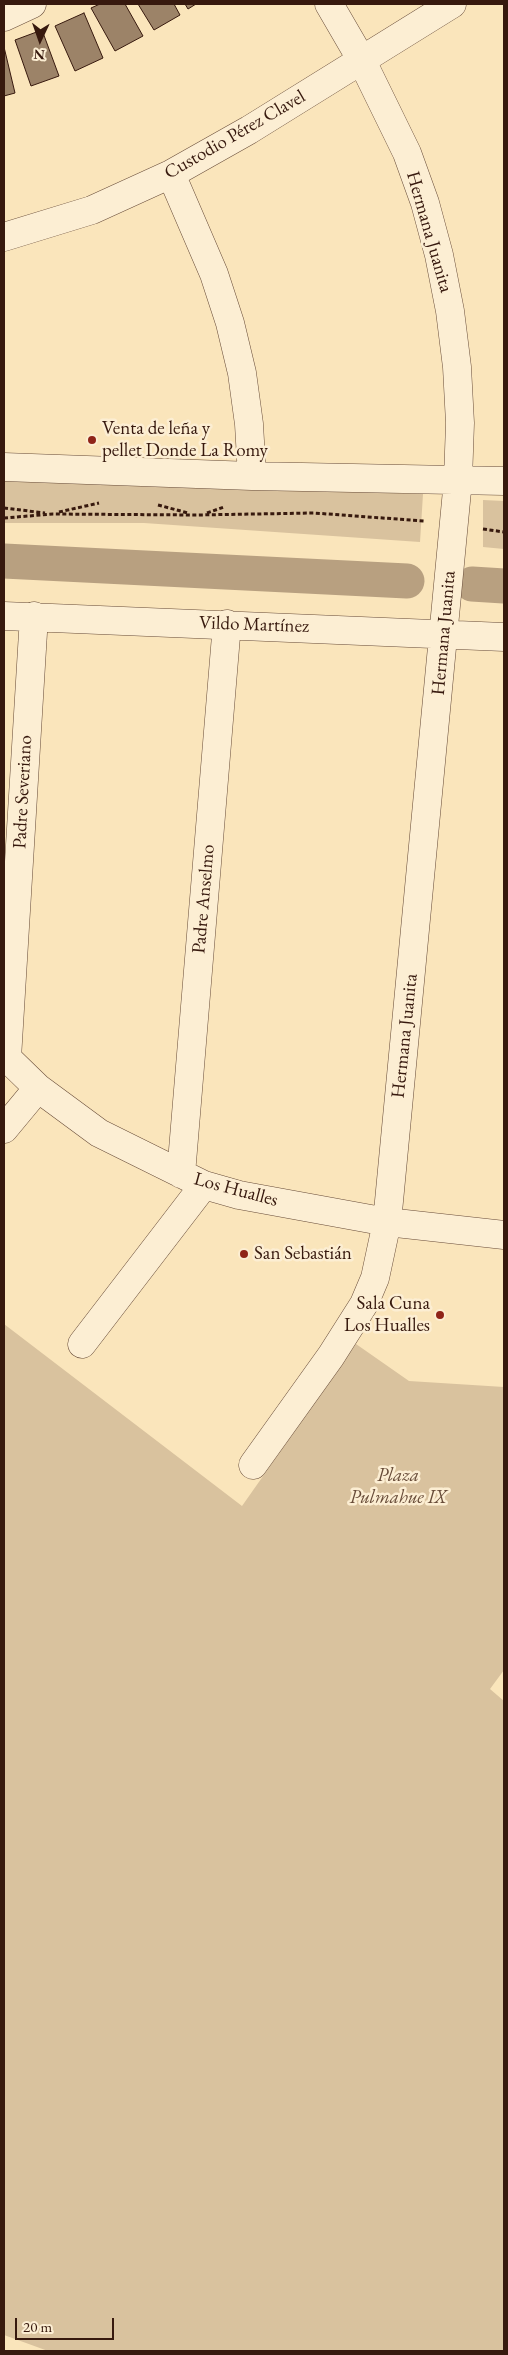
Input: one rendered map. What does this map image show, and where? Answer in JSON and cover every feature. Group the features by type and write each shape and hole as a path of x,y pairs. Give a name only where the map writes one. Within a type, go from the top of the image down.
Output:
{"street":[{"path":"4,17 32,4"},
{"name":"Hermana Juanita","path":"254,1465 331,1356 364,1304 375,1278 387,1222 458,480 460,423 457,367 450,311 439,255 425,204 407,153 362,59 329,4"},
{"name":"Custodio Pérez Clavel","path":"4,237 92,210 170,174 249,130 452,4"},
{"path":"170,174 214,274 230,323 242,373 249,424 252,476"},
{"path":"4,467 252,476 504,481"},
{"name":"Vildo Martínez","path":"4,616 504,637"},
{"name":"Padre Severiano","path":"6,1056 13,819 34,616"},
{"name":"Padre Anselmo","path":"192,1180 226,624"},
{"name":"Los Hualles","path":"6,1056 38,1088 99,1132 192,1180 239,1195 387,1222 504,1235"},
{"path":"4,1129 38,1088"},
{"path":"82,1344 192,1180"}],"path":[{"path":"4,518 54,514 314,513 454,525 504,532"}],"green space":[{"path":"4,479 423,494 420,542 144,523 4,523"},
{"path":"483,500 504,501 504,549 483,547"},
{"name":"Plaza Pulmahue IX","path":"4,1324 242,1506 356,1344 409,1381 504,1387 504,1670 490,1689 504,1701 504,2351 48,2351 4,2335"}],"building":[{"path":"100,4 125,4 143,36 115,51 91,8"},
{"path":"138,4 174,4 180,15 154,30"},
{"path":"185,4 196,4 188,9"},
{"path":"84,13 103,58 75,71 55,26"},
{"path":"42,30 59,76 31,86 15,40"},
{"path":"4,47 15,93 4,96"}],"waterway":[{"path":"4,561 407,581"},
{"path":"472,584 504,586"}],"place":[{"name":"Venta de leña y pellet Donde La Romy","path":"92,440"},
{"name":"San Sebastián","path":"244,1254"},
{"name":"Sala Cuna Los Hualles","path":"440,1315"}]}
